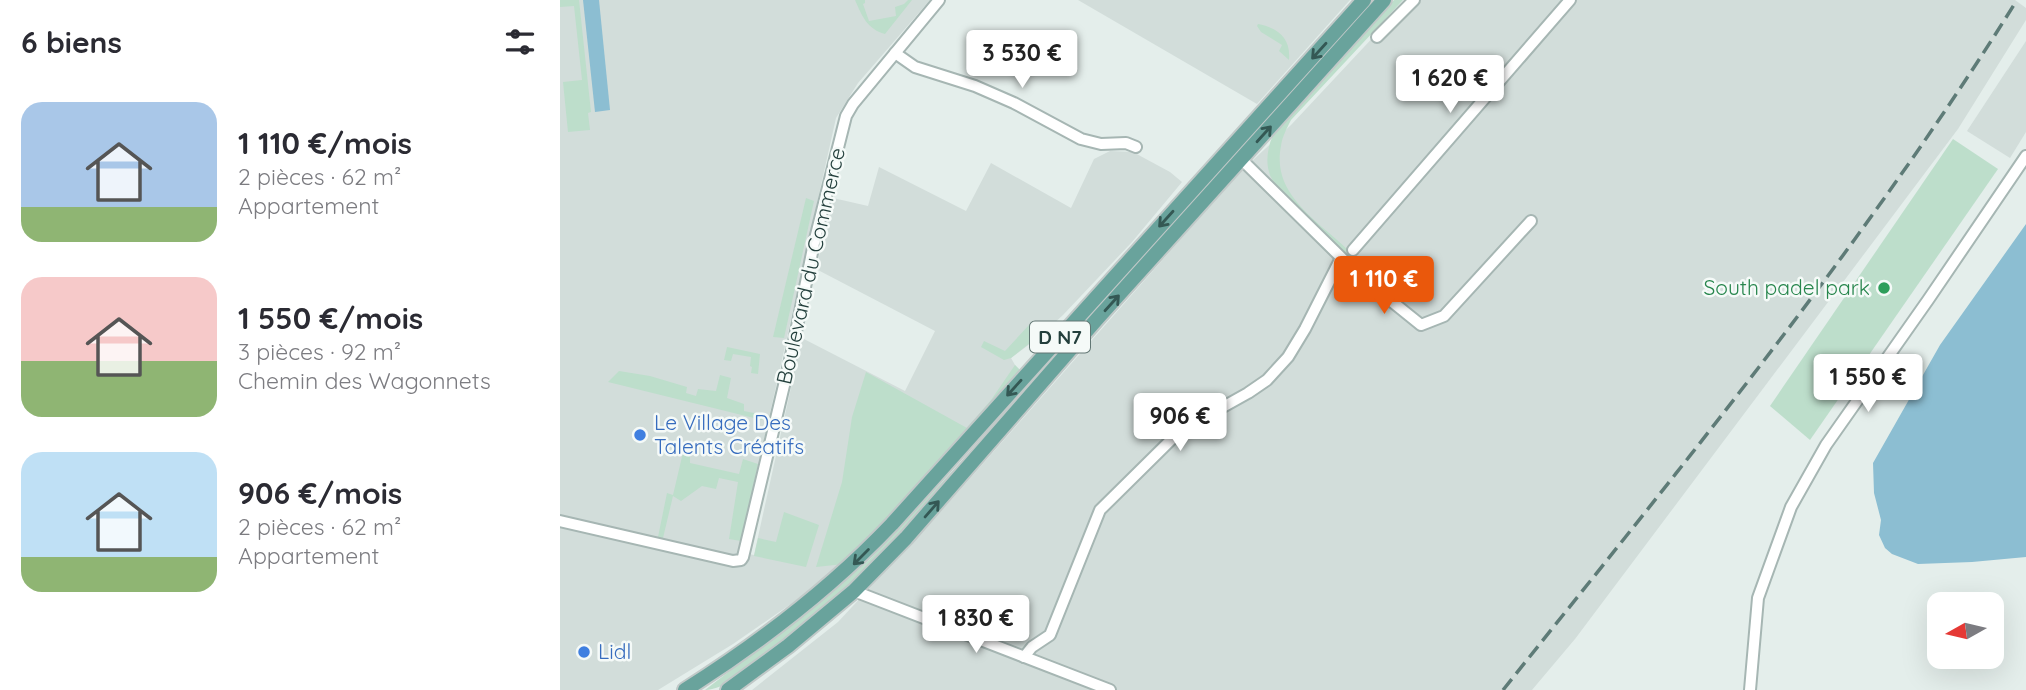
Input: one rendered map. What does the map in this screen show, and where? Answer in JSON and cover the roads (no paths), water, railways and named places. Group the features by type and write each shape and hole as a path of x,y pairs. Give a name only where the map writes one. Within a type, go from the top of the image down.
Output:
{"main road":[{"name":"D N7","path":"685,690 784,622 860,557 1364,0"},
{"name":"D N7","path":"727,690 788,646 854,591 905,538 1097,319 1384,0"}],"street":[{"name":"Boulevard du Commerce","path":"560,521 733,561 741,560 746,550 814,243 846,116 939,0"},
{"path":"1377,37 1414,0"},
{"path":"1353,250 1570,0"},
{"path":"895,53 915,67 975,86 1082,139 1101,144 1126,143 1136,147"},
{"path":"1750,690 1758,598 1791,507 1826,445 2026,156"},
{"path":"1241,159 1359,275 1421,325 1444,316 1531,221"},
{"path":"1024,656 1049,635 1100,510 1181,431 1267,380 1287,357 1305,329 1341,258"},
{"path":"854,591 1110,690"}],"water":[{"path":"583,0 599,0 610,110 595,112"},
{"path":"2026,224 2026,557 1918,564 1892,554 1885,548 1879,535 1881,520 1874,493 1873,463 1940,345"}],"railway":[{"path":"1503,690 1704,438 1835,266 1959,91 2017,0"}],"place":[{"name":"South padel park","path":"1884,288"},
{"name":"Le Village Des Talents Créatifs","path":"640,435"},
{"name":"Lidl","path":"584,652"}]}
